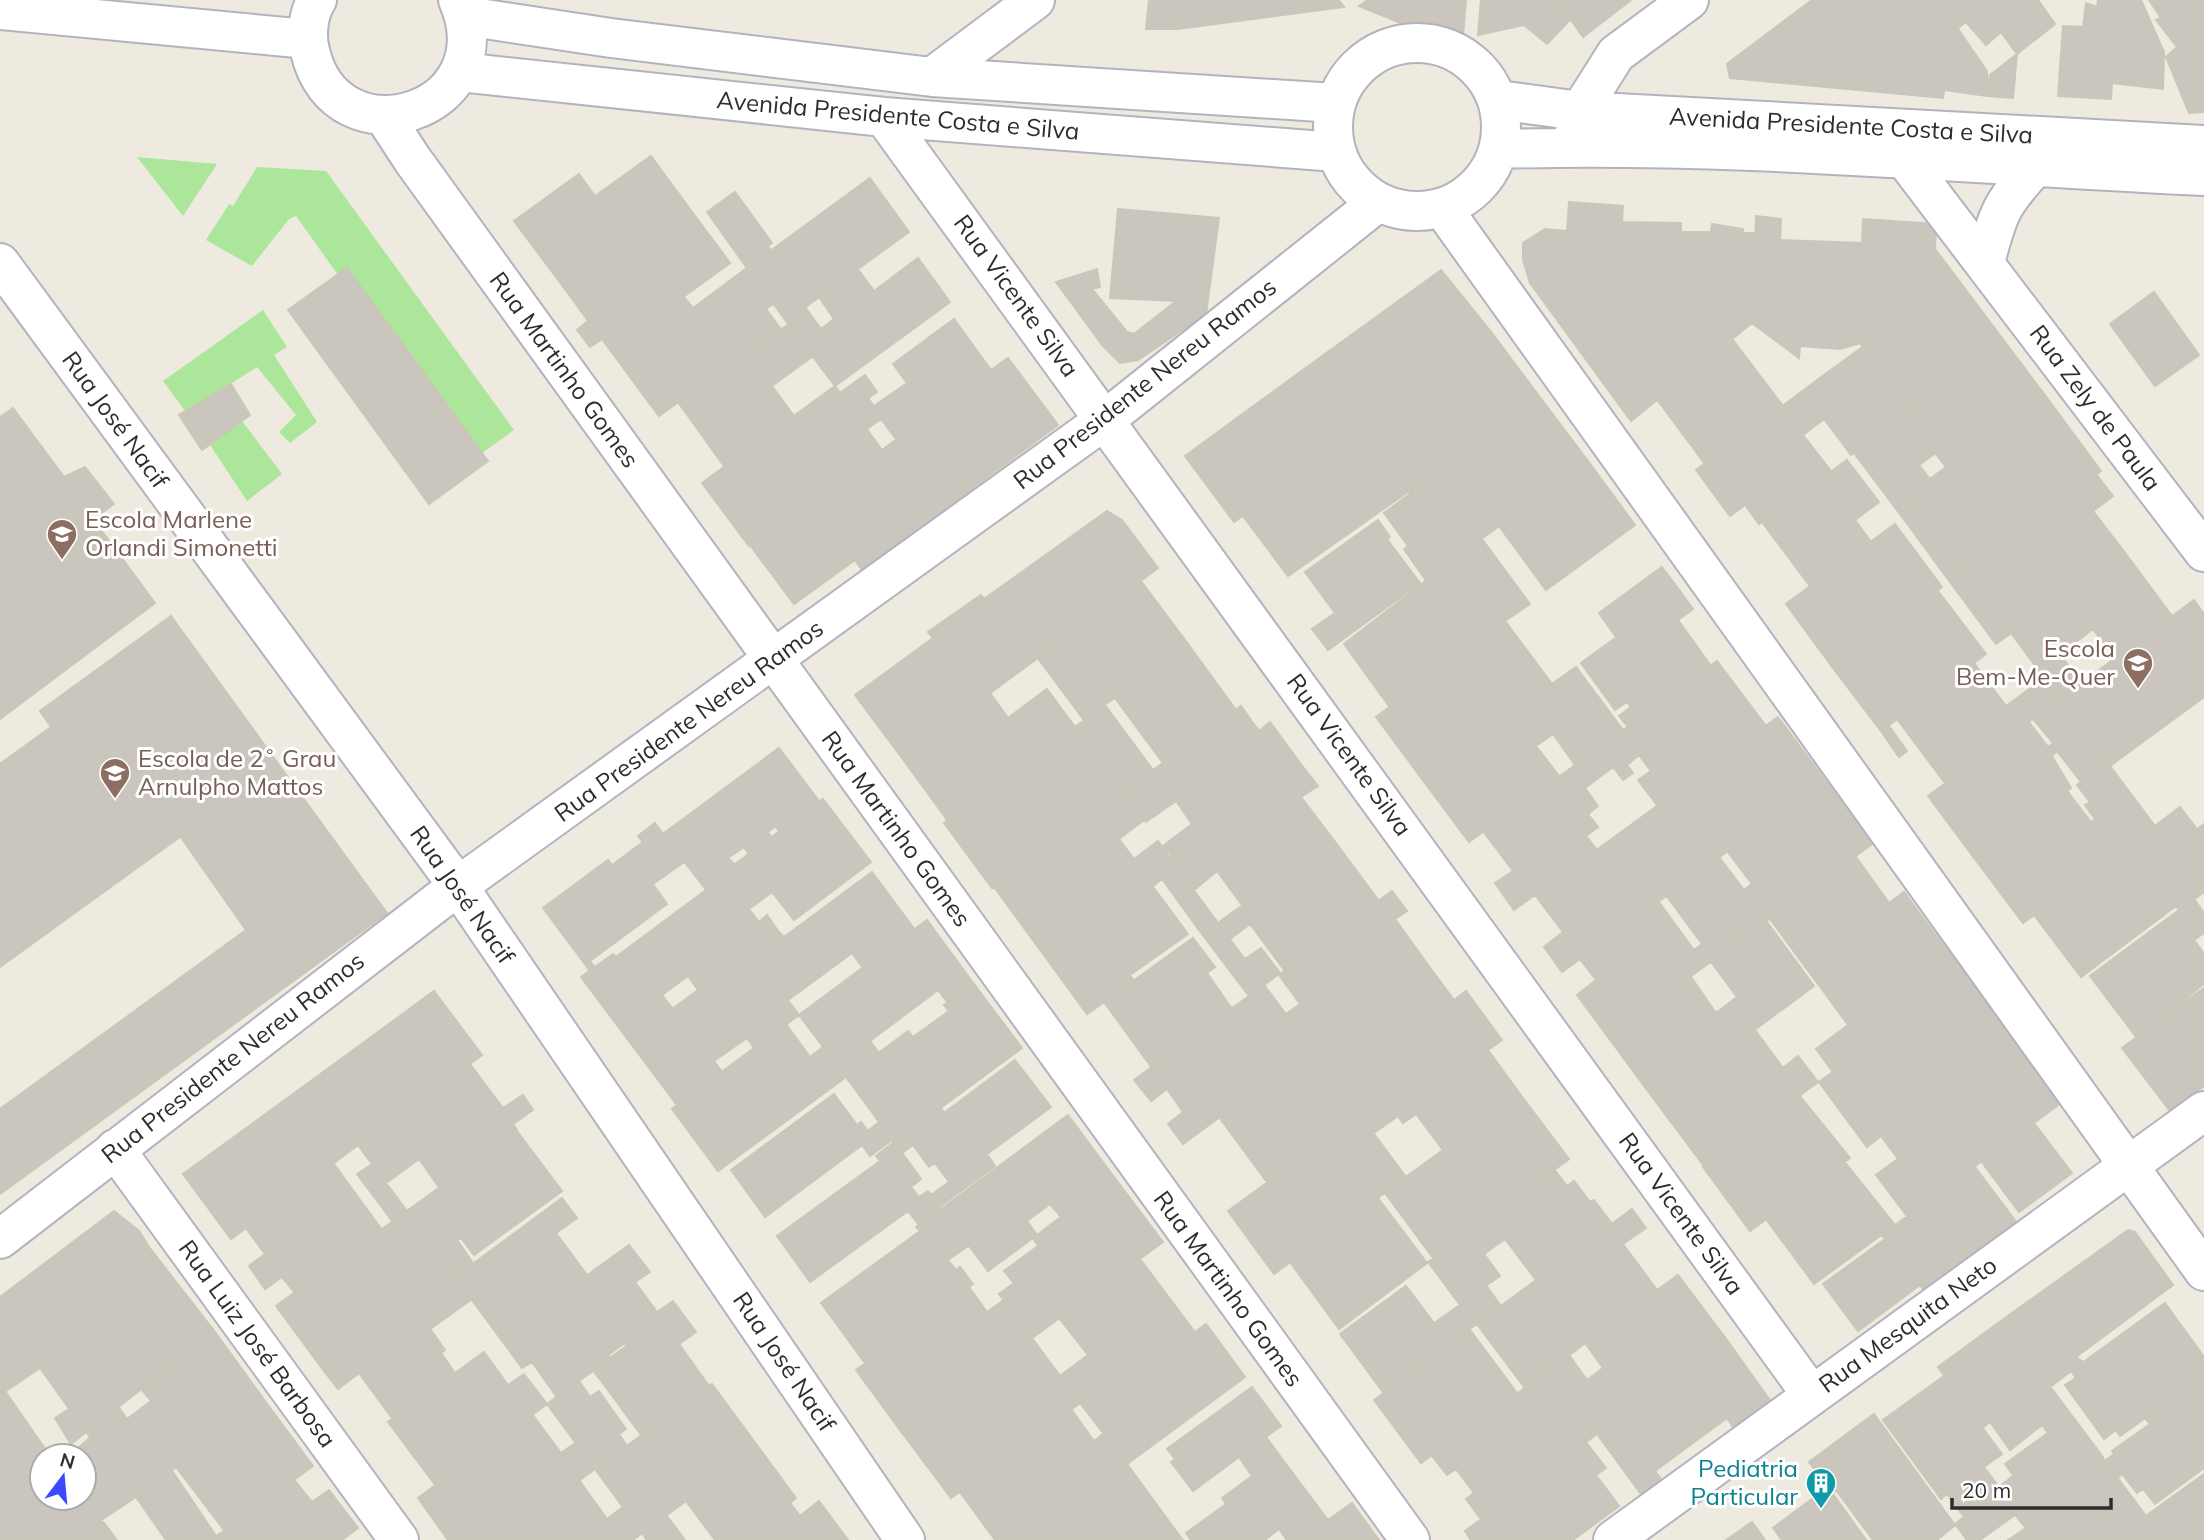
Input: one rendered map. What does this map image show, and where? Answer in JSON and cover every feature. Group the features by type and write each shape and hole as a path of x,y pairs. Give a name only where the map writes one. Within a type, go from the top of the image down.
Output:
{"street":[{"path":"317,0 307,39 314,68 331,93 355,110 384,116 415,112 442,96 460,72 467,45 462,8"},
{"path":"932,77 1035,0"},
{"path":"1575,129 1616,54 1689,0"},
{"name":"Avenida Presidente Costa e Silva","path":"462,8 611,38 932,77 1335,103"},
{"path":"0,10 307,39"},
{"path":"1430,43 1459,53 1483,73 1498,100 1502,124 1500,149 1489,175 1469,196 1443,209 1409,212 1377,203 1351,181 1336,152 1331,128 1335,103 1349,76 1371,56 1400,44 1430,43"},
{"name":"Avenida Presidente Costa e Silva","path":"460,72 884,117 1336,152"},
{"name":"Avenida Presidente Costa e Silva","path":"1498,100 1575,129 1904,156 2204,176"},
{"name":"Rua Martinho Gomes","path":"384,116 774,661 1410,1540"},
{"name":"Rua Vicente Silva","path":"884,117 1106,419 1811,1394"},
{"name":"Avenida Presidente Costa e Silva","path":"1500,149 1575,129 1878,128 2204,145"},
{"name":"Rua Zely de Paula","path":"1878,128 1904,156 2204,552"},
{"path":"1985,263 1996,218 2007,197 2037,165"},
{"name":"Rua Presidente Nereu Ramos","path":"0,1239 458,886 774,661 1106,419 1377,203"},
{"path":"1443,209 2204,1271"},
{"name":"Rua José Nacif","path":"0,263 458,886 905,1540"},
{"name":"Rua Mesquita Neto","path":"1613,1540 2204,1111"},
{"name":"Rua Luiz José Barbosa","path":"115,1149 399,1540"}],"green space":[{"path":"137,157 217,164 183,216"},
{"path":"257,167 326,171 514,430 482,453 338,275 296,216 289,219 252,266 206,240 229,204 233,206"},
{"path":"263,310 287,347 274,355 317,422 290,443 279,432 296,415 257,367 186,412 163,381"},
{"path":"242,421 282,474 247,501 210,445"}],"building":[{"path":"1149,0 1177,0 1177,29 1146,29"},
{"path":"1177,0 1339,0 1344,7 1177,29"},
{"path":"1368,0 1466,0 1462,48 1359,6"},
{"path":"1481,0 1555,0 1569,21 1547,44 1524,25 1478,35"},
{"path":"1557,0 1631,0 1583,37"},
{"path":"1812,0 1938,0 1987,71 1988,96 1944,90 1943,98 1730,78 1727,64"},
{"path":"1938,0 2038,0 2055,24 2017,54 2001,32 1986,45 1966,22 1958,28"},
{"path":"2098,0 2141,0 2164,52 2163,89 2112,83 2111,99 2058,96 2063,26 2083,27 2086,3 2097,7"},
{"path":"2149,0 2204,0 2204,112 2189,113 2166,57 2177,47 2156,20 2161,18"},
{"path":"2017,54 2013,98 1988,96 1990,75"},
{"path":"651,156 684,201 565,289 514,221 579,174 595,196"},
{"path":"870,178 909,232 786,321 747,268"},
{"path":"735,192 772,243 768,246 771,251 747,268 707,212"},
{"path":"684,201 730,263 610,350 602,339 590,347 577,330 588,321 565,289"},
{"path":"1569,202 1623,206 1622,222 1681,223 1681,232 1711,232 1712,224 1743,229 1743,233 1755,233 1752,323 1631,421 1530,283 1523,260 1523,243 1545,229 1567,231"},
{"path":"1118,209 1219,218 1206,314 1138,360 1120,363 1103,346 1056,282 1097,269 1100,287 1092,289 1127,332 1134,334 1176,301 1110,298"},
{"path":"1756,216 1781,219 1780,240 1862,243 1863,219 1936,224 1935,249 1957,278 1862,347 1861,343 1840,349 1800,346 1799,358 1752,323"},
{"path":"918,258 950,302 835,386 786,321 805,307 821,329 834,319 819,297 857,268 874,291"},
{"path":"347,268 488,461 429,504 288,310"},
{"path":"747,268 774,303 766,309 780,328 659,416 610,350 684,297 693,308"},
{"path":"1441,270 1492,333 1467,351 1462,344 1404,386 1409,394 1363,428 1314,362"},
{"path":"1957,278 2005,342 1869,443 1820,378"},
{"path":"2154,292 2199,355 2155,386 2110,324"},
{"path":"954,319 991,370 896,439 881,419 867,429 840,393 865,375 877,392 868,398 874,406 907,383 893,364"},
{"path":"789,324 813,356 772,386 794,416 724,466 678,402"},
{"path":"1492,333 1539,396 1441,468 1395,405 1409,394 1404,386 1462,344 1467,351"},
{"path":"1733,340 1783,406 1705,464 1656,398"},
{"path":"2005,342 2053,406 1939,491 1930,479 1946,467 1935,453 1944,447 1915,408"},
{"path":"1008,358 1058,425 932,518 882,450"},
{"path":"1314,362 1363,428 1234,522 1185,456"},
{"path":"1820,378 1869,443 1851,455 1824,419 1803,435 1831,471 1759,524 1745,505 1730,516 1696,470"},
{"path":"231,384 250,415 202,450 179,415"},
{"path":"835,386 882,450 749,546 702,483"},
{"path":"1539,396 1588,461 1458,556 1409,491"},
{"path":"1395,405 1441,468 1409,491 1363,428"},
{"path":"2053,406 2101,471 1964,571 1917,507"},
{"name":"Escola Marlene Orlandi Simonetti","path":"13,408 64,477 85,467 114,504 93,519 155,603 0,719 0,417"},
{"path":"1915,408 1944,447 1919,465 1939,491 1917,507 1869,443"},
{"path":"1363,428 1409,491 1288,576 1243,516"},
{"path":"1869,443 1917,507 1903,518 1854,453"},
{"path":"882,450 935,521 864,573 855,560 794,604 750,545"},
{"path":"1847,460 1879,502 1855,520 1871,542 1810,586 1762,522"},
{"path":"1588,461 1635,525 1546,590 1499,526"},
{"path":"2096,474 2113,496 2093,511 2123,550 2011,633 1964,571"},
{"path":"1411,493 1458,556 1425,579 1404,549 1408,546 1384,513"},
{"path":"1917,507 1964,571 1950,582 1903,518"},
{"path":"1107,511 1122,520 1158,568 1031,663 984,599"},
{"path":"1378,520 1390,537 1387,539 1420,583 1328,650 1312,629 1335,613 1305,572"},
{"path":"1895,524 1942,587 1833,668 1786,604"},
{"path":"1482,539 1530,604 1505,621 1458,556"},
{"path":"2123,550 2172,616 2115,659 2093,629 2060,654 2081,683 2060,699 2011,633"},
{"path":"1458,556 1505,621 1389,706 1344,644"},
{"path":"1662,567 1680,591 1616,637 1599,613"},
{"path":"1964,571 2011,633 1996,644 1950,582"},
{"path":"1141,581 1188,644 1084,720 1037,657"},
{"path":"1680,591 1693,609 1678,620 1711,666 1627,726 1619,716 1631,707 1627,702 1615,710 1581,663"},
{"path":"1938,591 1986,654 1881,731 1833,668"},
{"path":"981,595 1031,663 902,758 855,695 933,638 928,632"},
{"name":"Escola Bem-Me-Quer","path":"2194,600 2204,614 2204,697 2110,766 2060,699"},
{"name":"Escola de 2˚ Grau Arnulpho Mattos","path":"171,616 279,765 0,967 0,764 51,727 40,711"},
{"path":"1505,621 1552,684 1422,779 1376,717"},
{"path":"1188,644 1236,710 1163,763 1115,698"},
{"path":"1717,661 1766,726 1657,805 1638,780 1651,771 1639,755 1627,765 1633,773 1623,780 1599,748"},
{"path":"1974,663 2006,706 2044,678 2060,699 1945,783 1897,719"},
{"path":"1576,667 1623,730 1599,748 1552,684"},
{"path":"1552,684 1599,748 1575,765 1553,734 1536,746 1559,776 1469,842 1422,779"},
{"path":"1047,689 1075,727 948,821 902,758 990,693 1008,718"},
{"path":"2060,699 2107,762 2081,782 2057,751 2052,756 2071,788 1975,859 1928,796 2029,722 2048,747 2053,743 2033,719"},
{"path":"1105,705 1153,770 1123,792 1075,727"},
{"path":"1241,706 1259,731 1270,722 1300,763 1172,856 1163,846 1192,824 1176,801 1146,822 1123,792"},
{"path":"1778,717 1825,780 1692,877 1646,814"},
{"path":"1889,726 1907,751 1899,757 1881,731"},
{"path":"1075,727 1123,792 992,888 944,823"},
{"path":"779,748 819,801 779,831 775,826 768,832 771,837 749,854 744,847 728,858 734,864 704,887 663,834"},
{"path":"1599,748 1613,767 1585,788 1598,806 1588,814 1598,827 1586,836 1597,850 1514,910 1495,883 1513,871 1483,831"},
{"path":"2107,762 2155,826 2023,923 1975,859 2067,791 2091,822 2095,819 2085,805 2090,802 2077,785"},
{"path":"1300,763 1318,786 1301,797 1333,839 1242,905 1217,871 1194,890 1170,858"},
{"path":"279,765 387,913 0,1194 0,1109 246,930 180,836"},
{"path":"1825,780 1872,844 1739,941 1692,877 1719,857 1744,890 1752,884 1727,851"},
{"path":"1123,792 1144,820 1119,839 1134,859 1158,841 1170,858 1041,951 994,887"},
{"path":"823,799 871,862 794,920 772,892 749,909 759,922 767,915 778,931 751,951 704,887"},
{"path":"2180,807 2197,829 2204,824 2204,891 2155,826"},
{"path":"1646,814 1692,877 1562,972 1544,947 1563,932 1535,895"},
{"path":"655,823 684,862 653,884 667,904 590,961 595,968 590,971 543,908 608,860 612,865 643,842 638,836"},
{"path":"2155,826 2204,892 2179,910 2176,906 2081,977 2034,915"},
{"path":"1333,839 1379,901 1285,971 1250,924 1230,939 1218,923"},
{"path":"1856,857 1889,903 1904,892 1918,911 1818,984 1770,919"},
{"path":"1170,858 1218,923 1202,934 1162,879 1153,886 1145,876"},
{"path":"872,872 915,930 863,968 852,953 788,1000 751,951 778,931 784,937"},
{"path":"1145,876 1188,934 1130,975 1134,981 1087,1014 1041,951"},
{"path":"1692,877 1739,941 1608,1037 1577,995 1596,980 1580,959 1658,901 1694,950 1702,944 1666,895"},
{"path":"706,890 751,951 698,990 688,976 662,995 673,1009 629,1041 581,977 613,954 616,957"},
{"path":"1392,891 1407,911 1395,919 1428,965 1312,1049 1286,1014 1300,1004 1279,975"},
{"path":"2194,899 2204,913 2204,933 2194,940 2204,954 2204,984 2137,1038 2090,976"},
{"path":"1918,911 1966,975 1833,1072 1816,1049 1848,1025 1818,984"},
{"path":"927,920 974,984 948,1003 938,990 870,1041 879,1053 846,1077 799,1015"},
{"path":"1767,922 1814,986 1787,1006 1739,941"},
{"path":"1218,923 1264,985 1249,996 1202,934"},
{"path":"1193,938 1215,967 1207,973 1232,1009 1152,1068 1104,1002"},
{"path":"1739,941 1787,1006 1656,1102 1608,1037 1691,977 1716,1013 1737,997 1711,962"},
{"path":"1261,948 1280,973 1264,985 1245,959"},
{"path":"751,951 799,1015 754,1048 747,1038 714,1061 722,1072 677,1105 629,1041"},
{"path":"1428,965 1454,1000 1466,991 1488,1021 1360,1115 1312,1049"},
{"path":"1966,975 2014,1039 1881,1136 1833,1072"},
{"path":"974,984 1022,1048 894,1142 846,1077 908,1031 913,1037 949,1011 944,1005"},
{"path":"1264,985 1312,1049 1183,1144 1168,1124 1183,1112 1167,1089 1151,1101 1134,1080"},
{"path":"2204,988 2204,1086 2170,1111 2122,1048"},
{"path":"434,991 482,1055 358,1145 311,1081"},
{"path":"1488,1021 1502,1040 1488,1050 1520,1094 1443,1150 1416,1114 1403,1123 1398,1116 1374,1133 1360,1115"},
{"path":"786,1024 810,1057 823,1047 846,1077 718,1171 672,1109"},
{"path":"1755,1030 1783,1068 1798,1056 1818,1082 1704,1166 1656,1102"},
{"path":"2014,1039 2061,1103 1929,1200 1881,1136"},
{"path":"1312,1049 1360,1115 1267,1182 1219,1117"},
{"path":"1015,1060 1051,1107 987,1154 995,1166 939,1207 931,1195 949,1182 935,1163 929,1167 913,1145 902,1153 894,1142 941,1108 944,1113"},
{"path":"470,1064 503,1108 523,1095 533,1110 513,1124 517,1130 439,1187 419,1159 386,1183 358,1145"},
{"path":"1833,1072 1881,1136 1867,1147 1819,1082"},
{"path":"311,1081 358,1145 231,1239 183,1174"},
{"path":"834,1094 857,1125 861,1122 868,1131 879,1122 892,1140 870,1156 862,1145 765,1217 731,1170"},
{"path":"1520,1094 1569,1159 1455,1243 1406,1177"},
{"path":"1799,1095 1850,1158 1750,1231 1703,1167"},
{"path":"1068,1115 1114,1177 1061,1217 1050,1204 1027,1221 1037,1235 988,1271 941,1209"},
{"path":"1360,1115 1406,1177 1274,1274 1228,1211"},
{"path":"2034,1123 2072,1173 2019,1212 1981,1161"},
{"path":"517,1131 562,1191 474,1255 461,1238 457,1240 473,1263 455,1277 407,1211"},
{"path":"894,1142 921,1179 911,1187 919,1197 928,1191 941,1209 919,1225 908,1211 810,1282 777,1236 880,1161 876,1156"},
{"path":"1898,1159 1929,1200 1907,1216 1876,1175"},
{"path":"1844,1161 1895,1225 1814,1284 1766,1219"},
{"path":"334,1164 382,1230 295,1293 282,1277 265,1289 249,1266 265,1254 246,1228"},
{"path":"372,1164 407,1211 393,1222 357,1174"},
{"path":"1975,1167 2017,1223 1970,1257 1929,1200"},
{"path":"1554,1169 1567,1186 1574,1181 1590,1202 1594,1200 1612,1224 1536,1280 1505,1239 1484,1254 1500,1276 1487,1285 1455,1243"},
{"path":"1114,1177 1163,1242 1032,1338 999,1294 1014,1283 1004,1271 1038,1246 1033,1238"},
{"path":"1406,1177 1455,1243 1433,1258 1385,1193"},
{"path":"562,1198 577,1218 556,1233 587,1275 500,1338 455,1277"},
{"path":"1378,1198 1427,1263 1339,1329 1290,1262"},
{"path":"1929,1200 1975,1264 1929,1298 1920,1285 1858,1331 1823,1284 1885,1239 1882,1235"},
{"path":"941,1209 968,1246 948,1260 956,1270 960,1267 973,1284 865,1363 821,1303 920,1231 916,1227"},
{"path":"1632,1209 1646,1228 1623,1244 1657,1290 1549,1370 1501,1306"},
{"path":"114,1211 139,1231 149,1247 135,1255 155,1282 40,1368 0,1308 0,1297"},
{"path":"407,1211 455,1277 324,1371 276,1306"},
{"path":"2128,1230 2135,1232 2173,1285 2076,1357 2083,1362 2050,1387 2001,1321"},
{"path":"1455,1243 1501,1306 1383,1392 1340,1334 1406,1286 1434,1323 1460,1305 1428,1262"},
{"path":"629,1245 650,1272 635,1282 657,1312 673,1301 679,1309 627,1346 625,1343 608,1355 611,1358 557,1397 532,1362 522,1368 500,1338"},
{"path":"149,1247 215,1332 86,1432 40,1368 155,1282 135,1255"},
{"path":"1140,1259 1188,1323 1080,1403 1060,1376 1088,1355 1059,1318"},
{"path":"1678,1275 1727,1340 1597,1434 1549,1370 1569,1355 1587,1380 1603,1368 1585,1343"},
{"path":"455,1277 472,1299 430,1329 414,1306"},
{"path":"969,1287 987,1312 1004,1300 1032,1338 903,1434 856,1370"},
{"path":"2165,1303 2204,1357 2204,1376 2120,1436 2116,1430 2104,1439 2065,1385 2076,1378 2071,1371"},
{"path":"414,1306 445,1350 441,1353 455,1373 392,1418 359,1373 338,1389 324,1371"},
{"path":"1501,1306 1549,1370 1525,1388 1476,1323"},
{"path":"0,1308 40,1368 0,1395"},
{"path":"679,1309 696,1332 679,1344 709,1386 642,1436 593,1370"},
{"path":"2001,1321 2100,1453 2033,1502 2005,1464 2048,1433 2042,1425 2010,1450 1990,1422 1982,1428 1938,1367"},
{"path":"1188,1323 1195,1332 1206,1324 1245,1377 1127,1464 1080,1403"},
{"path":"1470,1330 1517,1393 1421,1463 1374,1400"},
{"path":"215,1332 265,1401 136,1497 98,1448 98,1442 94,1442 86,1432 119,1408 127,1419 151,1401 142,1390"},
{"path":"1032,1338 1080,1403 951,1498 903,1434"},
{"path":"1727,1340 1774,1406 1737,1433 1727,1418 1655,1471 1664,1483 1643,1497 1597,1434"},
{"path":"484,1352 508,1385 524,1374 547,1404 436,1486 388,1422"},
{"path":"1549,1370 1597,1434 1481,1519 1466,1499 1474,1493 1456,1469 1447,1475 1432,1456"},
{"path":"1944,1376 2002,1454 1984,1467 1999,1487 2013,1476 2033,1502 1980,1540 1967,1540 1955,1524 1964,1517 1947,1494 1941,1499 1883,1420"},
{"path":"2204,1376 2204,1468 2155,1504 2143,1489 2137,1493 2122,1474 2118,1478 2105,1461 2114,1454 2112,1451 2150,1424 2145,1418"},
{"path":"579,1381 590,1397 599,1391 626,1429 619,1434 627,1446 595,1469 547,1404"},
{"path":"712,1384 759,1448 642,1533 595,1469"},
{"path":"1252,1387 1281,1426 1266,1437 1280,1456 1252,1476 1239,1457 1193,1491 1171,1462 1175,1459 1167,1449"},
{"path":"5,1391 40,1442 28,1442 28,1477 0,1496 0,1395"},
{"path":"265,1401 313,1466 224,1530 176,1467"},
{"path":"69,1409 86,1432 70,1442 55,1418"},
{"path":"1071,1409 1094,1441 1103,1434 1127,1464 1024,1540 995,1540 960,1492"},
{"path":"532,1414 561,1453 575,1443 595,1469 498,1540 448,1540 418,1498"},
{"path":"1874,1414 1955,1525 1937,1540 1873,1540 1836,1490 1832,1493 1809,1462"},
{"path":"1586,1442 1606,1468 1596,1475 1619,1506 1573,1540 1471,1540 1465,1531"},
{"path":"98,1446 136,1497 71,1540 0,1540 0,1496 28,1477 28,1512 98,1512"},
{"path":"759,1448 796,1498 790,1503 800,1516 767,1540 715,1540 686,1501"},
{"path":"2100,1453 2164,1540 2061,1540 2033,1502"},
{"path":"1280,1456 1328,1520 1302,1540 1287,1540 1279,1529 1265,1540 1191,1540 1186,1533 1226,1504 1222,1498"},
{"path":"1127,1464 1176,1531 1164,1540 1024,1540"},
{"path":"171,1469 216,1536 211,1540 166,1540 136,1497"},
{"path":"2204,1474 2204,1540 2164,1540 2146,1516"},
{"path":"294,1480 312,1502 329,1490 358,1528 342,1540 211,1540"},
{"path":"579,1480 607,1519 623,1507 642,1533 633,1540 498,1540"},
{"name":"Pediatria Particular","path":"1828,1487 1866,1540 1782,1540 1773,1528"},
{"path":"819,1501 848,1540 767,1540 800,1516"},
{"path":"2033,1502 2061,1540 2008,1540 2026,1528 2015,1515"},
{"path":"1352,1503 1379,1540 1302,1540 1328,1520"},
{"path":"667,1516 685,1540 647,1540 642,1533"},
{"path":"101,1519 117,1540 71,1540"},
{"path":"1752,1522 1765,1540 1726,1540"},
{"path":"1176,1531 1183,1540 1164,1540"}],"place":[{"name":"Escola Marlene Orlandi Simonetti","path":"62,561"},
{"name":"Escola Bem-Me-Quer","path":"2138,690"},
{"name":"Escola de 2˚ Grau Arnulpho Mattos","path":"115,800"},
{"name":"Pediatria Particular","path":"1821,1510"}]}
